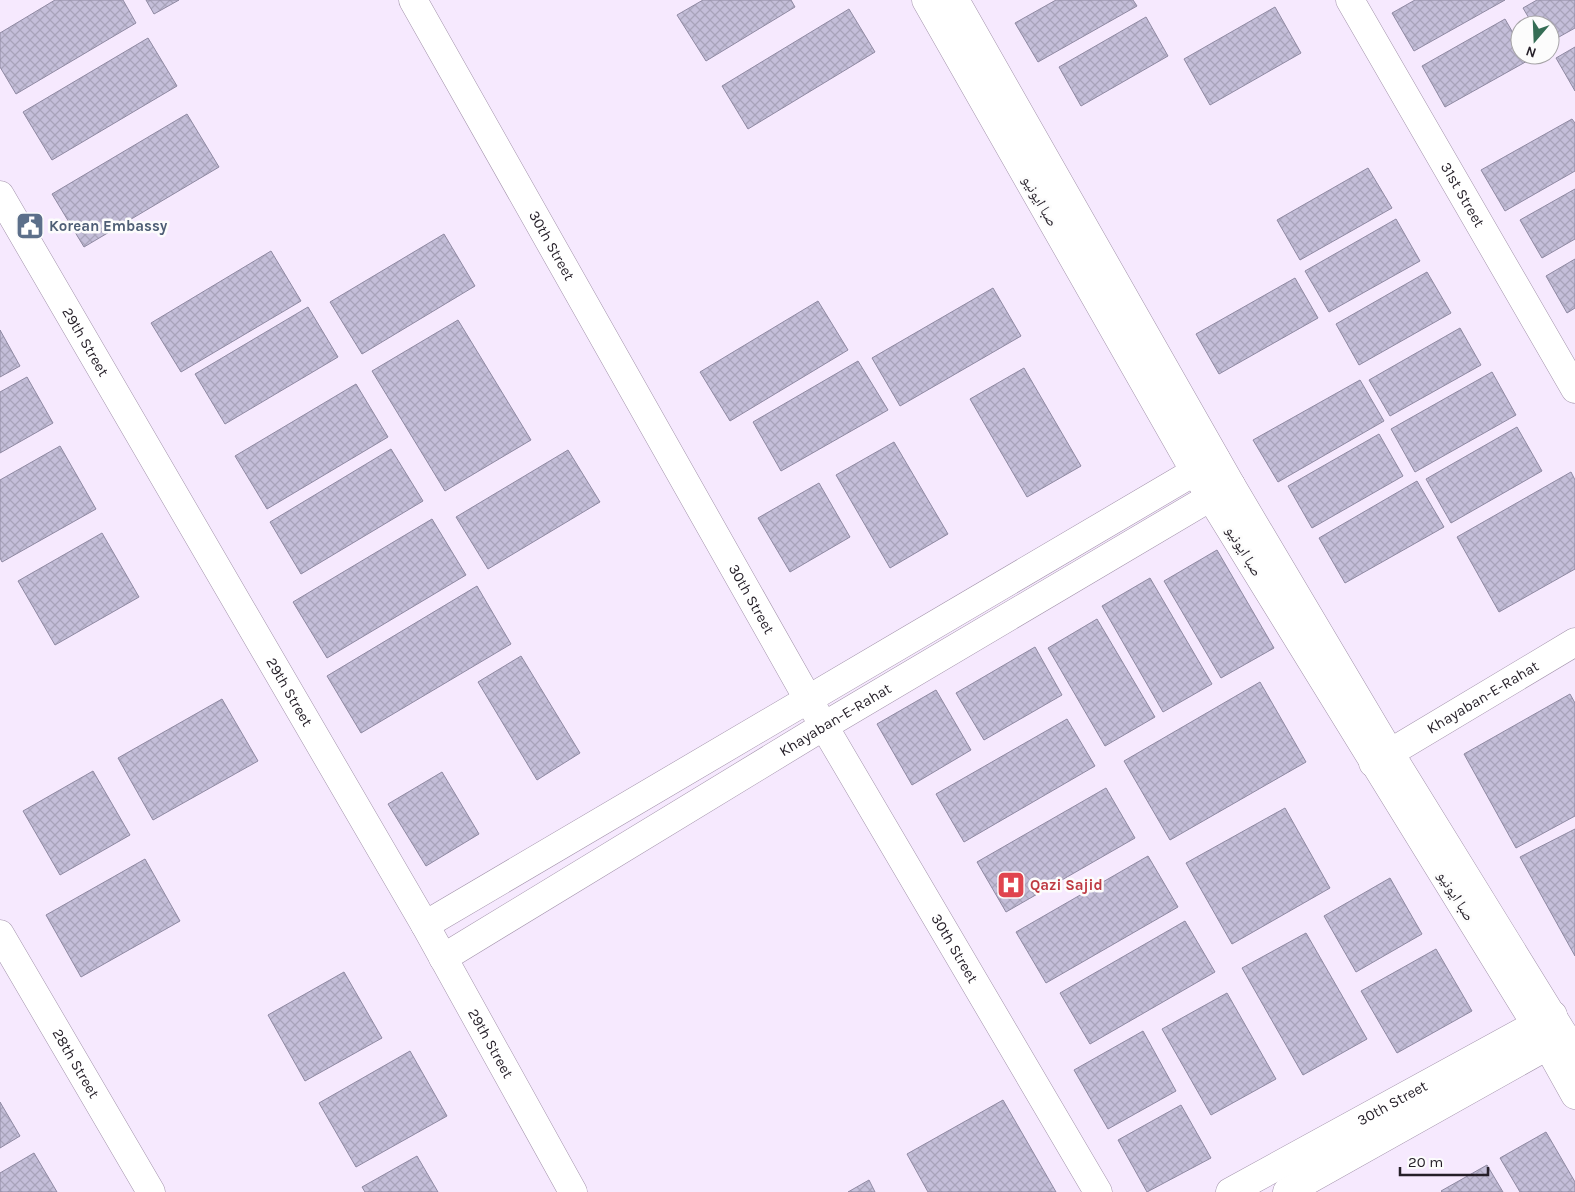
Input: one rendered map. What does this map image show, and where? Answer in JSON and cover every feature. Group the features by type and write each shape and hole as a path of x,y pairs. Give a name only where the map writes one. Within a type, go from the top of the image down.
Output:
{"street":[{"name":"30th Street","path":"413,0 808,699 1098,1192"},
{"name":"صبا ایونیو","path":"926,0 1381,758 1555,1035 1575,1095"},
{"name":"صبا ایونیو","path":"955,0 1206,466"},
{"name":"31st Street","path":"1350,0 1575,389"},
{"name":"29th Street","path":"0,195 443,958 573,1192"},
{"name":"Khayaban-E-Rahat","path":"424,925 1206,466"},
{"name":"Khayaban-E-Rahat","path":"443,958 824,726 1221,492"},
{"name":"Khayaban-E-Rahat","path":"1381,758 1575,642"},
{"name":"28th Street","path":"0,934 150,1192"},
{"name":"30th Street","path":"1230,1192 1555,1035"},
{"name":"30th Street","path":"1287,1192 1555,1035"}],"building":[{"path":"55,0 123,0 136,23 16,94 0,67 0,33"},
{"path":"146,0 179,0 154,14"},
{"path":"703,0 791,0 795,7 706,61 677,15"},
{"path":"1056,0 1133,0 1137,6 1038,62 1015,23"},
{"path":"1415,0 1505,0 1414,51 1392,13"},
{"path":"1537,0 1575,0 1575,28 1560,36 1560,15 1527,15 1523,8"},
{"path":"1275,7 1301,53 1210,105 1184,59"},
{"path":"849,9 875,52 748,129 722,86"},
{"path":"1146,17 1168,56 1081,106 1059,67"},
{"path":"1505,19 1510,28 1510,65 1520,65 1445,107 1422,66"},
{"path":"148,38 177,86 52,160 23,112"},
{"path":"1575,47 1575,91 1560,65 1560,56"},
{"path":"187,114 219,167 84,247 52,194"},
{"path":"1572,119 1575,123 1575,171 1505,211 1481,170"},
{"path":"1368,168 1392,208 1300,260 1277,220"},
{"path":"1575,189 1575,239 1542,258 1520,220"},
{"path":"1396,219 1420,261 1329,312 1305,271"},
{"path":"444,234 475,286 362,354 330,302"},
{"path":"271,251 301,301 181,372 151,323"},
{"path":"1575,259 1575,308 1567,313 1546,276"},
{"path":"1427,272 1451,313 1359,365 1336,324"},
{"path":"1295,278 1318,318 1219,374 1196,334"},
{"path":"993,288 1021,336 900,406 872,358"},
{"path":"818,301 848,350 730,421 700,372"},
{"path":"308,307 338,357 225,424 195,374"},
{"path":"458,320 531,440 445,491 372,371"},
{"path":"1460,328 1481,365 1390,416 1369,380"},
{"path":"0,330 20,366 0,377"},
{"path":"858,361 888,410 781,471 753,422"},
{"path":"1024,368 1081,466 1027,497 970,399"},
{"path":"1492,372 1516,415 1415,472 1391,429"},
{"path":"27,377 53,423 0,453 0,392"},
{"path":"1360,380 1384,421 1278,482 1253,440"},
{"path":"356,384 388,437 267,509 235,456"},
{"path":"1517,427 1542,471 1451,523 1426,479"},
{"path":"1379,434 1403,476 1312,528 1288,486"},
{"path":"894,442 948,534 890,568 836,475"},
{"path":"60,446 96,509 2,562 0,558 0,480"},
{"path":"391,449 423,501 301,574 270,522"},
{"path":"568,450 600,502 488,569 456,517"},
{"path":"1571,472 1575,480 1575,569 1499,612 1457,537"},
{"path":"1417,481 1444,527 1345,583 1319,538"},
{"path":"819,483 850,537 790,572 758,518"},
{"path":"432,519 466,575 327,658 293,602"},
{"path":"102,533 139,597 55,645 18,581"},
{"path":"1217,550 1274,648 1221,678 1164,581"},
{"path":"1150,578 1212,684 1163,712 1102,606"},
{"path":"477,586 511,644 361,733 327,676"},
{"path":"1097,619 1155,717 1105,746 1048,648"},
{"path":"1035,647 1062,695 984,740 956,693"},
{"path":"521,656 580,753 537,780 478,682"},
{"path":"1260,682 1306,762 1170,840 1124,761"},
{"path":"936,690 971,750 912,785 877,724"},
{"path":"1570,694 1575,703 1575,816 1516,848 1464,754"},
{"path":"222,699 258,761 153,820 118,758"},
{"path":"1067,719 1095,766 964,842 936,794"},
{"path":"93,771 130,835 60,875 23,811"},
{"path":"442,772 479,834 426,866 388,804"},
{"path":"1106,788 1135,838 1006,912 977,862"},
{"path":"1285,808 1330,888 1232,944 1186,863"},
{"path":"1575,829 1575,956 1520,857"},
{"path":"1148,856 1178,907 1046,983 1016,932"},
{"path":"145,859 180,921 81,977 46,915"},
{"path":"1390,878 1422,934 1356,972 1324,916"},
{"path":"1185,921 1215,972 1090,1044 1060,993"},
{"path":"1306,933 1367,1039 1303,1075 1242,968"},
{"path":"1436,949 1472,1011 1397,1053 1361,991"},
{"path":"344,972 382,1038 305,1081 268,1015"},
{"path":"1227,993 1276,1079 1211,1115 1162,1029"},
{"path":"1143,1031 1176,1091 1108,1129 1074,1070"},
{"path":"410,1051 447,1116 356,1167 319,1103"},
{"path":"1003,1100 1056,1192 928,1192 907,1154"},
{"path":"0,1102 20,1136 0,1148"},
{"path":"1181,1105 1211,1158 1147,1192 1118,1140"},
{"path":"1546,1132 1575,1182 1575,1192 1520,1192 1500,1158"},
{"path":"34,1153 57,1192 0,1192 0,1173"},
{"path":"417,1156 438,1192 365,1192 362,1187"},
{"path":"1487,1165 1503,1192 1441,1191"},
{"path":"869,1180 875,1192 848,1192"}],"place":[{"name":"Korean Embassy","path":"30,226"},
{"name":"Qazi Sajid","path":"1011,885"}]}
